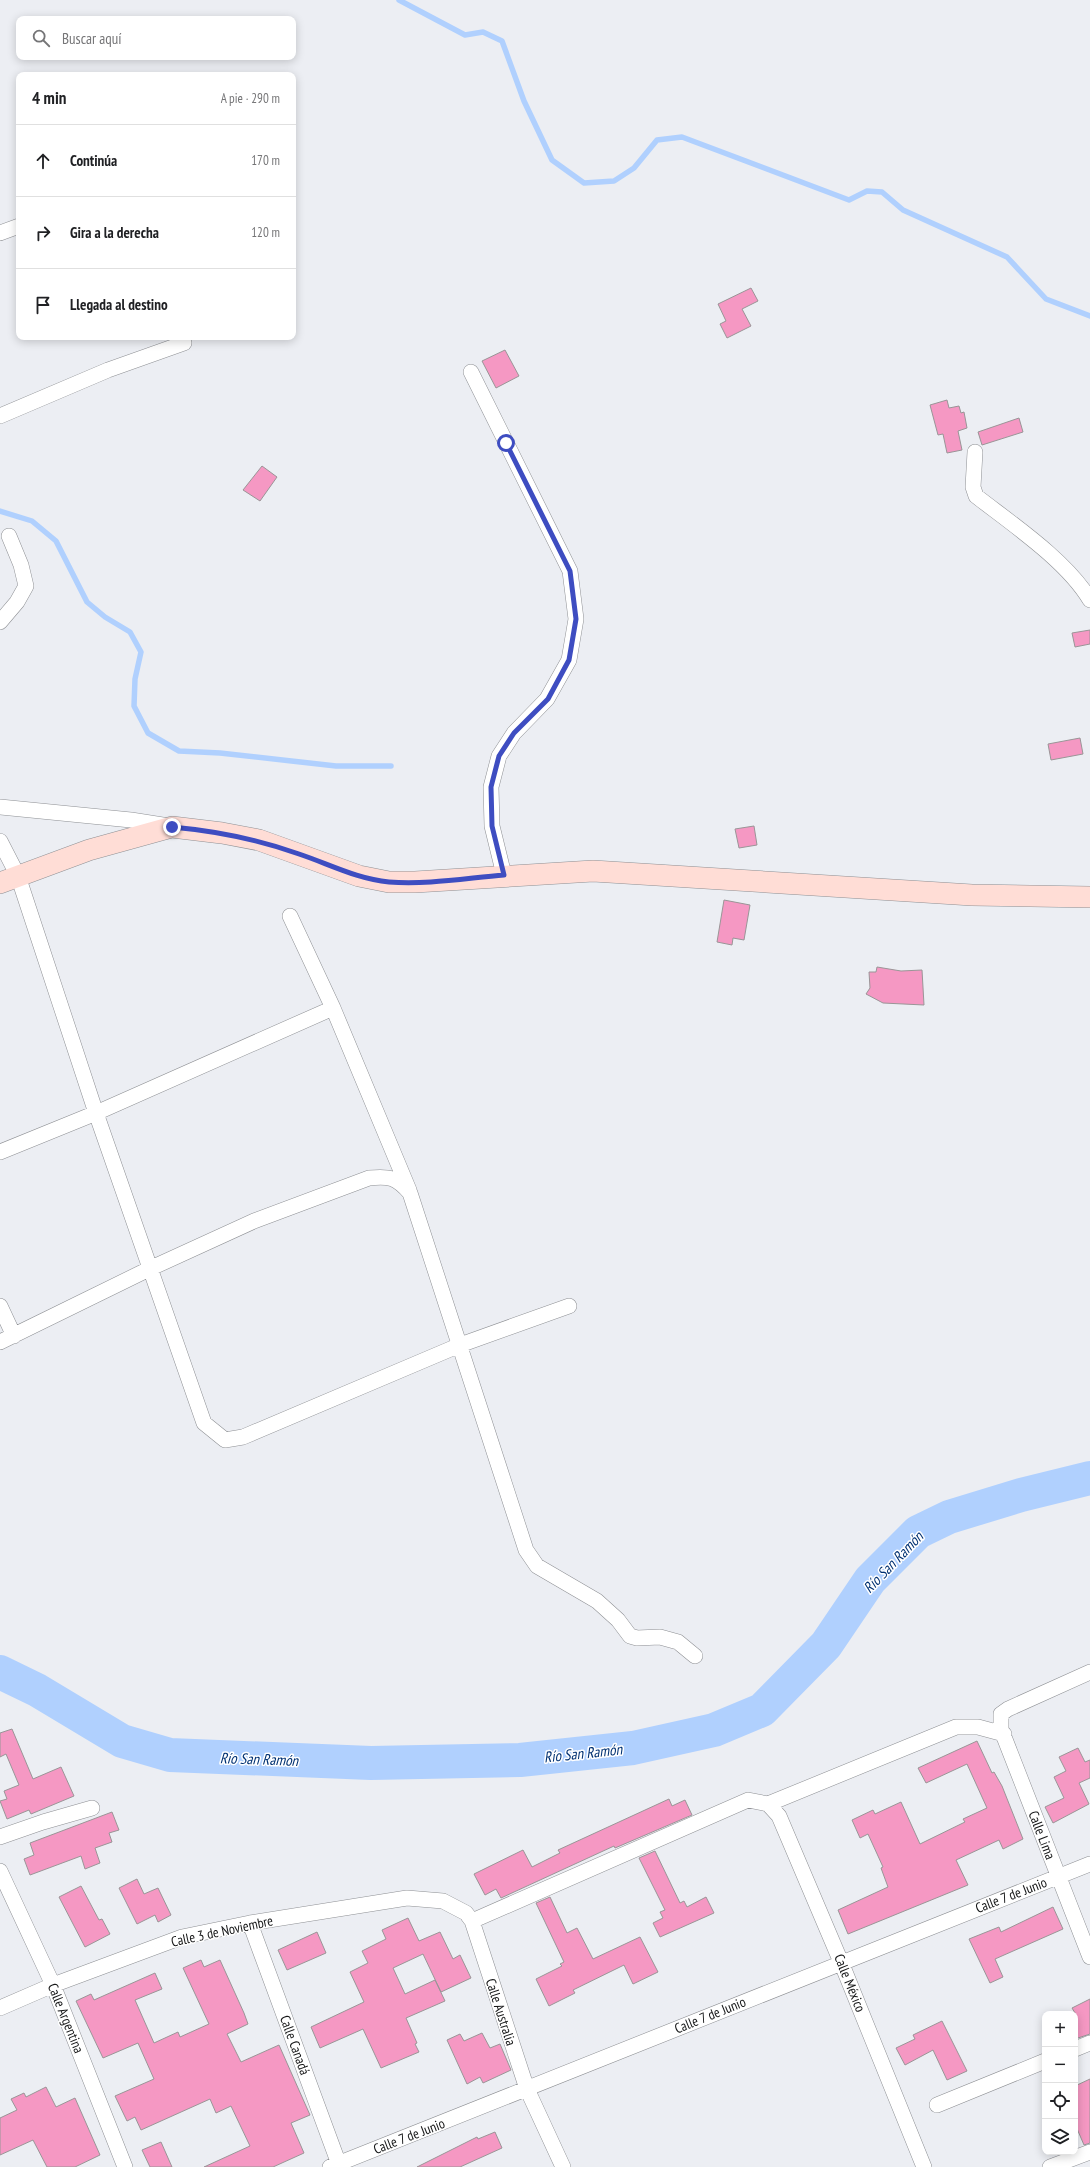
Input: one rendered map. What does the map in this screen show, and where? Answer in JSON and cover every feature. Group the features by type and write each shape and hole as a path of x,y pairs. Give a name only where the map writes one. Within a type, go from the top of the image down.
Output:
{"main road":[{"path":"9,879 89,850 172,827 222,833 259,840 359,876 389,882 415,882 504,875 593,871 972,895 1090,897"}],"street":[{"path":"0,233 16,227"},
{"path":"0,416 108,370 184,343"},
{"path":"471,372 570,571 576,619 569,660 548,699 514,733 499,756 491,787 492,826 504,875"},
{"path":"976,452 973,487 976,496 1039,545 1083,588 1090,600"},
{"path":"0,622 17,602 26,586 21,565 8,536"},
{"path":"0,808 131,820 172,827"},
{"path":"0,841 9,879 96,1113 204,1423 214,1433 225,1440 243,1437 460,1345 569,1306"},
{"path":"290,916 333,1008 410,1193 526,1550 537,1566 597,1601 618,1620 630,1636 637,1638 660,1637 678,1642 695,1656"},
{"path":"0,1152 96,1113 333,1008"},
{"path":"0,1306 7,1339 150,1268 254,1221 369,1178 386,1176 400,1181 410,1193"},
{"name":"Calle Lima","path":"1090,1672 1001,1714 1000,1722 1058,1877 1090,1957"},
{"path":"472,1921 748,1800 768,1804 956,1728 978,1727 1004,1734"},
{"name":"Calle México","path":"768,1804 779,1816 841,1962 924,2167"},
{"path":"0,1837 43,1822 92,1808"},
{"name":"Calle 7 de Junio","path":"336,2166 841,1962 1090,1864"},
{"name":"Calle Argentina","path":"0,1871 53,1985 125,2167"},
{"name":"Calle 3 de Noviembre","path":"0,2008 53,1985 182,1937 250,1923 407,1898 443,1901 466,1913 472,1921"},
{"name":"Calle Australia","path":"472,1921 527,2089 563,2167"},
{"name":"Calle Canadá","path":"250,1923 336,2166"},
{"path":"1078,2048 1090,2043"},
{"path":"936,2105 1042,2062"},
{"path":"1050,2167 1090,2152"}],"building":[{"path":"751,288 758,301 742,309 751,326 727,338 720,324 726,321 718,304"},
{"path":"505,350 519,376 496,388 482,361"},
{"path":"947,400 949,408 959,406 961,413 964,412 967,428 958,431 962,450 947,453 943,434 938,435 930,405"},
{"path":"1019,418 1023,432 982,445 978,432"},
{"path":"262,466 277,477 260,501 243,490"},
{"path":"1090,630 1090,644 1075,647 1072,633"},
{"path":"1080,738 1083,754 1051,760 1048,744"},
{"path":"754,826 757,845 739,848 735,829"},
{"path":"724,900 750,905 744,940 733,938 732,945 717,942"},
{"path":"877,967 901,971 922,970 924,1005 883,1003 866,994 870,988 869,972 876,972"},
{"path":"12,1729 33,1779 61,1767 74,1796 31,1814 29,1810 7,1819 0,1801 7,1799 4,1791 19,1785 6,1754 0,1757 0,1733"},
{"path":"977,1741 992,1773 994,1772 1002,1786 1023,1839 1003,1849 999,1840 956,1860 968,1885 848,1934 838,1910 888,1887 881,1868 883,1867 868,1834 860,1838 852,1820 873,1810 875,1814 901,1802 920,1844 965,1822 963,1819 987,1808 967,1764 926,1783 918,1768"},
{"path":"1078,1748 1085,1762 1090,1760 1090,1778 1079,1783 1089,1804 1053,1823 1045,1807 1064,1798 1054,1777 1066,1771 1059,1757"},
{"path":"669,1799 672,1806 685,1800 692,1815 615,1848 614,1846 501,1898 496,1889 485,1895 474,1874 523,1850 532,1867 560,1853 558,1850"},
{"path":"112,1812 119,1830 109,1833 112,1842 95,1848 100,1863 85,1869 81,1856 30,1875 24,1859 34,1855 30,1843"},
{"path":"655,1851 680,1903 684,1901 687,1907 706,1897 714,1913 660,1937 653,1923 663,1918 660,1912 665,1910 639,1858"},
{"path":"137,1879 144,1894 158,1888 171,1915 158,1922 155,1915 137,1924 119,1888"},
{"path":"81,1886 99,1920 102,1919 110,1934 85,1947 59,1897"},
{"path":"550,1897 567,1933 577,1928 593,1959 640,1937 658,1972 633,1984 624,1965 573,1990 575,1993 549,2006 536,1979 562,1966 560,1964 564,1962 536,1903"},
{"path":"1053,1907 1063,1929 995,1959 1003,1977 990,1983 969,1939 999,1927 1001,1932"},
{"path":"408,1918 419,1941 440,1932 453,1959 460,1955 471,1978 441,1992 423,1954 393,1968 405,1994 435,1980 445,2001 406,2018 417,2043 415,2044 419,2052 381,2068 363,2029 320,2048 311,2027 364,2002 350,1972 368,1963 362,1951 386,1939 382,1930"},
{"path":"317,1932 326,1953 287,1970 278,1950"},
{"path":"201,1960 204,1967 220,1960 244,2013 248,2024 227,2034 241,2062 279,2045 310,2115 291,2123 304,2153 273,2167 204,2167 250,2146 231,2106 216,2113 210,2099 141,2130 135,2117 127,2121 115,2096 154,2079 138,2043 103,2058 76,2001 91,1994 94,2000 155,1973 162,1989 135,2000 154,2043 178,2032 180,2037 209,2024 183,1968"},
{"path":"1090,1999 1090,2034 1078,2038 1078,2011 1074,2011 1072,2008"},
{"path":"942,2021 967,2071 947,2080 933,2050 905,2065 896,2048 915,2039 913,2035"},
{"path":"482,2033 490,2048 500,2044 511,2070 483,2083 480,2077 467,2084 447,2040 460,2034 464,2041"},
{"path":"1090,2079 1090,2143 1084,2145 1078,2131 1078,2085"},
{"path":"46,2087 56,2107 75,2098 100,2155 75,2167 47,2167 33,2140 0,2155 0,2118 17,2110 11,2099 24,2093 26,2097"},
{"path":"495,2132 502,2148 460,2167 417,2167 477,2137 478,2139"},
{"path":"161,2142 172,2167 150,2167 142,2150"}],"waterway":[{"path":"399,0 465,35 483,32 502,41 524,101 552,160 584,183 614,181 634,168 657,140 682,137 849,200 867,191 882,192 903,210 1007,257 1046,299 1090,316"},
{"path":"0,511 32,521 56,541 87,602 105,617 130,632 141,652 135,679 134,706 148,733 179,751 220,753 336,766 391,766"},
{"name":"Río San Ramón","path":"0,1672 37,1690 122,1741 170,1755 371,1763 520,1760 633,1748 714,1730 762,1710 826,1645 870,1580 918,1532 949,1517 1021,1495 1090,1478"}],"route":[{"path":"172,827 198,829 259,840 359,876 389,882 415,882 504,875 492,826 491,787 499,756 514,733 548,699 569,660 576,619 570,571 506,443"}]}
